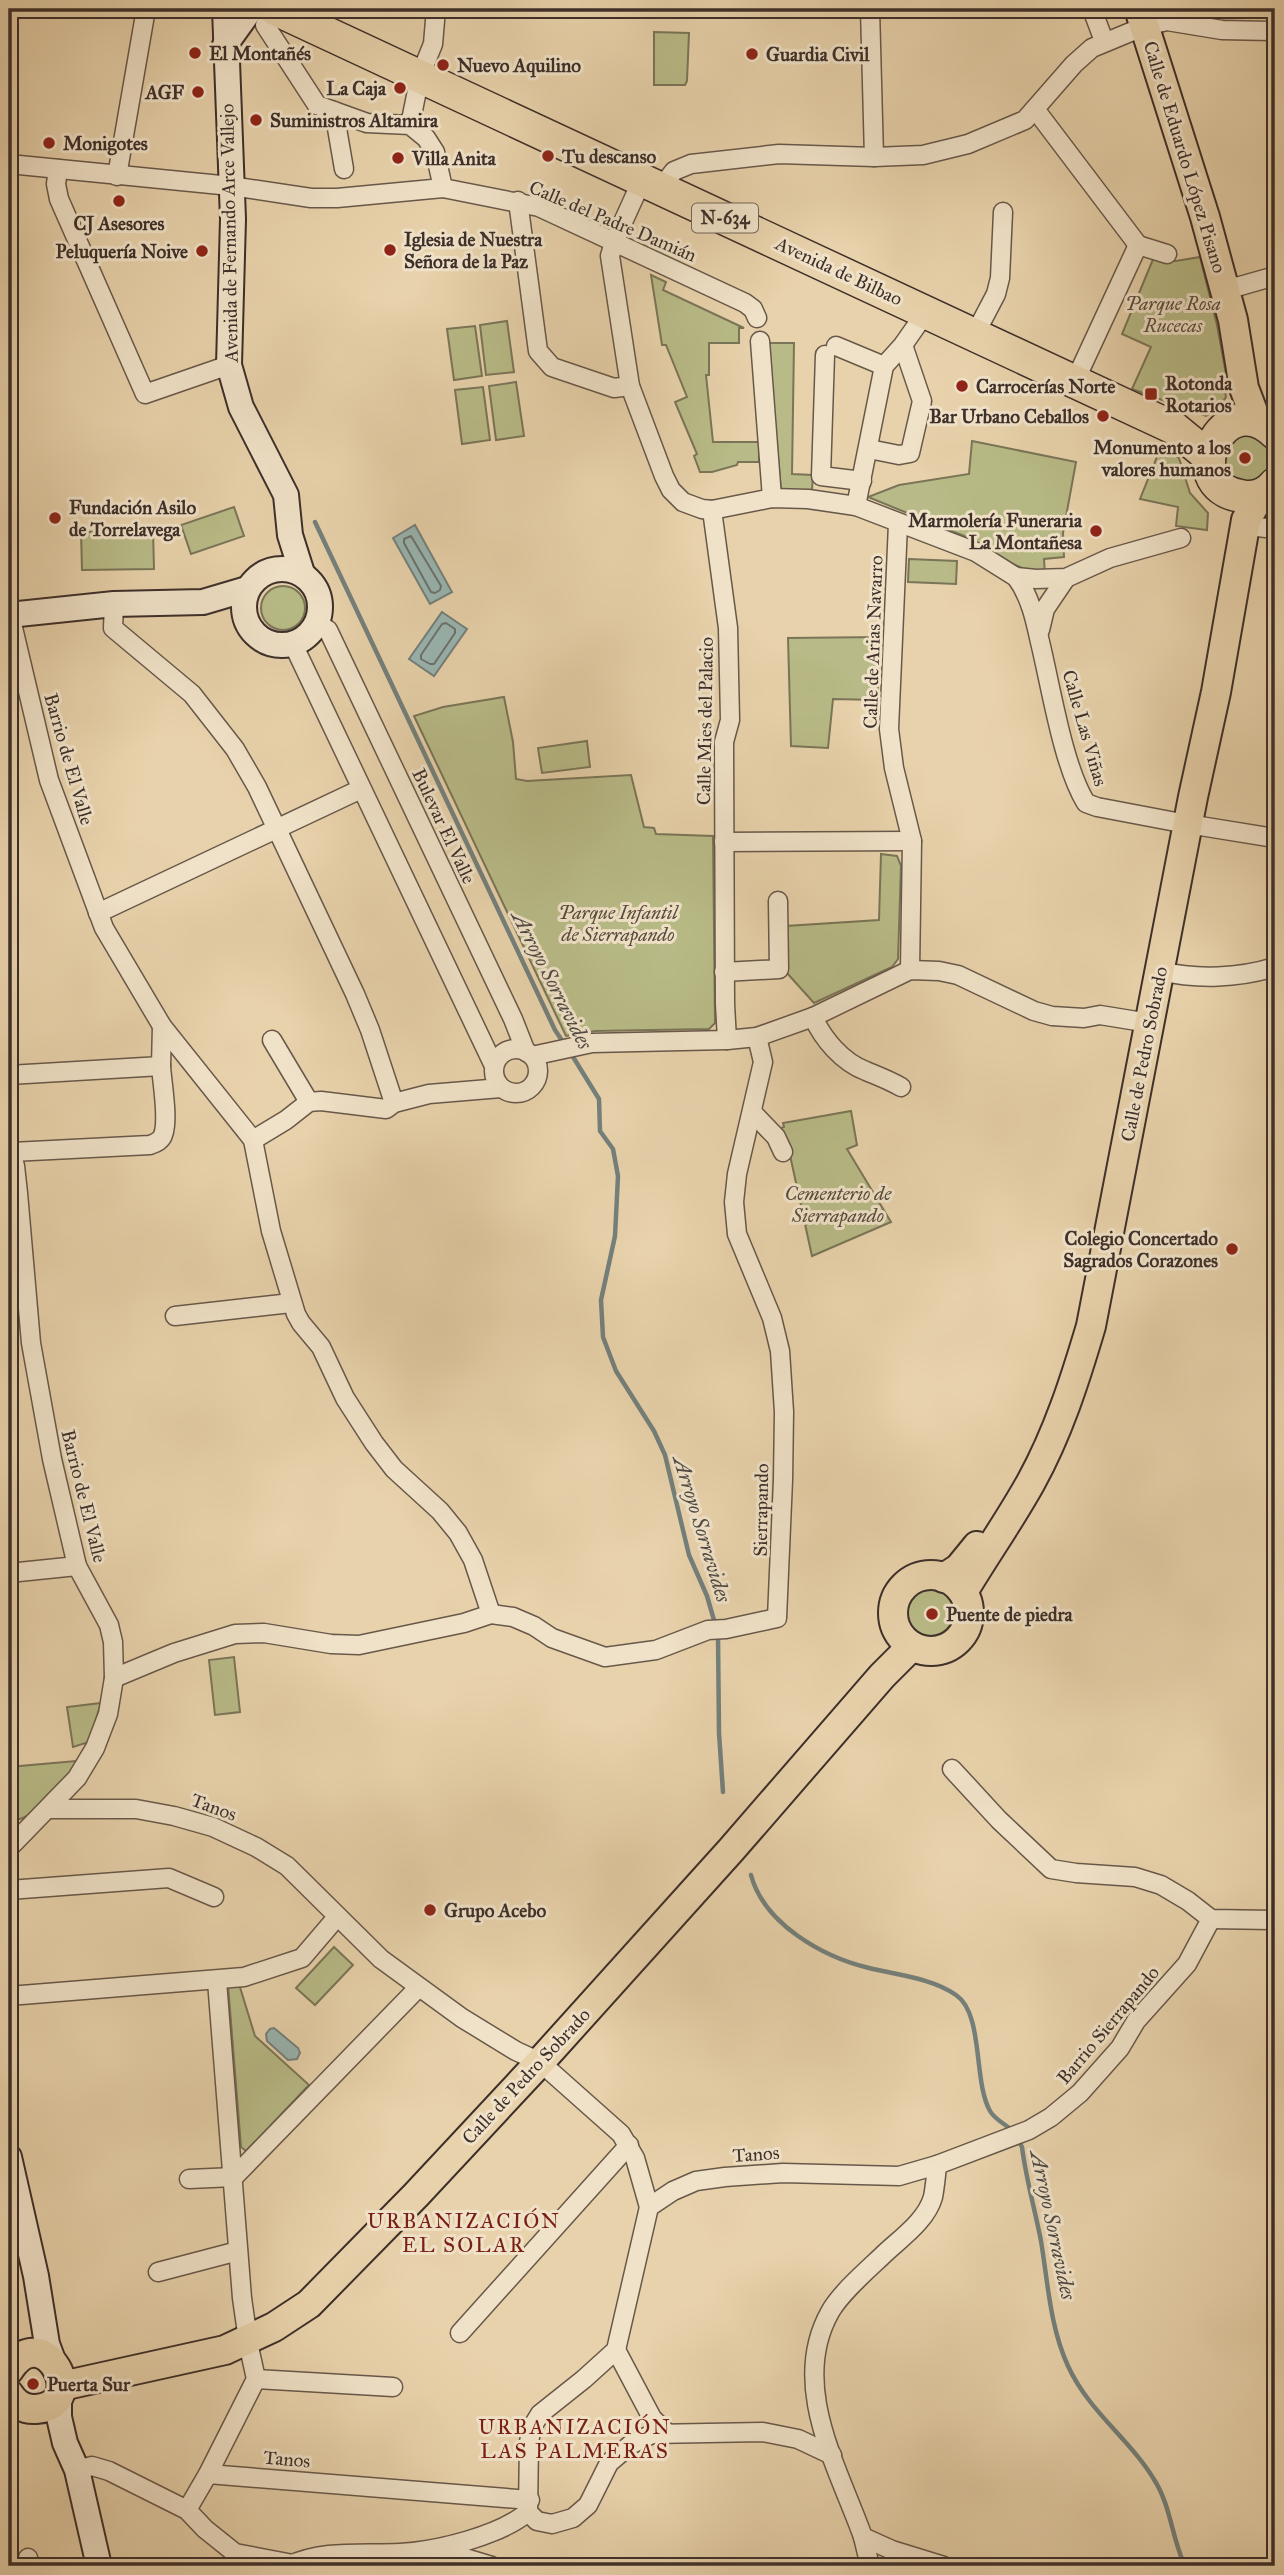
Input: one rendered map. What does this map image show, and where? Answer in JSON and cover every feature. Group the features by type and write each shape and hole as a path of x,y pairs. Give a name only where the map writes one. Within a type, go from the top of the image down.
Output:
{"highway":[{"name":"Avenida de Bilbao","path":"264,14 420,76 1174,428 1238,434"},
{"path":"1238,434 1214,478 1260,495"}],"main road":[{"name":"Avenida de Fernando Arce Vallejo","path":"225,9 233,219 229,365 242,407 286,495 289,535 302,573"},
{"path":"225,45 264,14"},
{"name":"Calle de Eduardo López Pisano","path":"1142,18 1225,287 1244,388 1238,434"},
{"name":"Calle de Pedro Sobrado","path":"953,1585 996,1542 1032,1480 1075,1380 1091,1326 1160,971 1233,514 1260,495"},
{"name":"Avenida de Fernando Arce Vallejo","path":"277,568 289,535"},
{"path":"9,615 114,604 203,602 247,589 265,572 277,568 302,573 311,580 321,601 317,624 302,640 292,644 282,645 262,639 247,624 244,614 247,589"},
{"path":"203,602 244,614"},
{"name":"Calle de Pedro Sobrado","path":"953,1585 964,1562 981,1540 1020,1474 1051,1406 1079,1319 1136,1021 1182,823"},
{"path":"932,1575 953,1585 968,1604 966,1628 959,1639 949,1647 937,1651 924,1650 906,1641 895,1625 893,1614 895,1601 901,1591 909,1582 932,1575"},
{"name":"Calle de Pedro Sobrado","path":"58,2378 205,2356 309,2304 731,1850 882,1676 906,1641"},
{"path":"9,2157 36,2276 47,2344 58,2378 59,2417 65,2443 77,2470 99,2566"},
{"path":"17,2363 35,2340 42,2321"},
{"path":"17,2363 41,2355 58,2378"},
{"path":"32,2410 48,2406 58,2378"},
{"path":"9,2394 18,2405 47,2420 65,2443"}],"street":[{"path":"117,176 146,9"},
{"path":"410,125 420,76 433,44 436,9"},
{"path":"1093,9 1104,41"},
{"path":"865,10 874,157"},
{"path":"264,14 317,105 367,122 410,125 426,138 435,152 443,188"},
{"path":"1181,538 1110,558 1066,578 1016,577 976,552 856,506 808,499 772,498 712,510 691,506 671,490 631,386 610,256 614,242 651,184 691,164 779,154 874,157 923,155 968,144 1025,120 1074,64 1092,48 1142,18 1222,30 1275,31"},
{"path":"1035,109 1138,245 1167,254"},
{"path":"334,111 344,169"},
{"name":"Calle del Padre Damián","path":"9,164 231,186 311,198 443,188 518,201 539,207 745,303 753,309 757,318"},
{"path":"58,169 56,184 59,199 145,394 229,365"},
{"path":"518,201 538,351 552,367 614,387 631,386"},
{"path":"975,334 996,294 1000,278 1003,212"},
{"path":"1075,381 1138,245"},
{"path":"1225,287 1240,286 1275,276"},
{"path":"856,506 884,366 903,345 926,312"},
{"path":"760,341 772,498"},
{"path":"869,449 899,455 910,453 922,401 903,345"},
{"path":"862,481 821,476 830,351 884,366"},
{"path":"1260,495 1259,528 1275,529"},
{"name":"Calle Mies del Palacio","path":"712,510 728,628 730,720 724,742 724,972 727,1041"},
{"name":"Calle de Arias Navarro","path":"898,524 889,729 894,768 912,841 910,970"},
{"name":"Calle Las Viñas","path":"1016,577 1028,597 1068,758 1086,803 1182,823"},
{"path":"1039,635 1045,608 1066,578"},
{"path":"114,604 113,628 184,687 208,711 246,766 360,1006 394,1103"},
{"name":"Barrio de El Valle","path":"9,615 49,780 115,951 162,1026 253,1140 271,1231 291,1303 301,1323 321,1347 345,1398 374,1443 394,1469 440,1511 458,1533 472,1560 491,1614"},
{"name":"Bulevar El Valle","path":"317,624 328,630 337,648 532,1060"},
{"path":"292,644 497,1076 513,1093 525,1092 534,1084 532,1060 519,1049 507,1051 500,1056 497,1076"},
{"path":"98,912 361,789"},
{"path":"1182,823 1275,838"},
{"path":"724,842 912,841"},
{"path":"724,972 779,969 778,901"},
{"path":"1160,971 1200,977 1245,974 1275,967"},
{"path":"532,1060 581,1044 727,1041 757,1037 813,1017 910,970 958,975 1034,1011 1052,1016 1084,1018 1101,1014 1136,1021"},
{"path":"813,1017 826,1042 866,1072 887,1078 901,1087"},
{"path":"10,1148 150,1145 159,1141 163,1136 165,1124 161,1066 162,1026"},
{"name":"Sierrapando","path":"491,1614 513,1617 552,1638 605,1657 656,1650 717,1629 777,1618 782,1547 784,1412 780,1351 772,1318 737,1234 734,1202 737,1174 763,1062 757,1037"},
{"path":"272,1040 309,1102"},
{"path":"9,1074 161,1066"},
{"path":"253,1140 309,1102 386,1109 394,1103 429,1094 471,1090 497,1076"},
{"path":"752,1112 776,1137 783,1152"},
{"name":"Barrio de El Valle","path":"10,1148 19,1193 23,1264 35,1374 51,1459 77,1566 109,1625 113,1642 114,1678"},
{"path":"175,1316 291,1303"},
{"path":"9,1573 77,1566"},
{"path":"9,1848 77,1778 95,1748 108,1714 114,1678 174,1653 236,1634 264,1633 331,1644 359,1645 464,1623 491,1614"},
{"path":"952,1769 999,1820 1051,1869 1135,1877 1161,1885 1188,1900 1211,1919 1275,1920"},
{"name":"Tanos","path":"48,1809 135,1809 174,1815 213,1826 256,1847 287,1866 381,1959 418,1988 501,2042 535,2059"},
{"path":"9,1890 169,1878 214,1897"},
{"path":"9,1996 244,1977 302,1958 337,1917"},
{"name":"Barrio Sierrapando","path":"1021,2133 1051,2118 1080,2093 1120,2048 1136,2021 1187,1964 1211,1919"},
{"path":"187,2510 256,2379 247,2335 238,2250 218,1981"},
{"path":"189,2179 234,2177 418,1988"},
{"path":"415,2552 502,2529 529,2506 529,2442 532,2427 540,2414 616,2350 649,2207 641,2177 629,2146 621,2134 535,2059"},
{"name":"Tanos","path":"649,2207 673,2191 696,2181 783,2173 899,2176 937,2165 1021,2133"},
{"path":"460,2333 629,2146"},
{"path":"870,2566 863,2537 832,2455 816,2403 814,2374 817,2340 831,2310 881,2257 915,2226 932,2200 937,2165"},
{"path":"158,2272 238,2250"},
{"path":"616,2350 652,2418 667,2433"},
{"path":"256,2379 393,2387"},
{"name":"Tanos","path":"208,2474 529,2506 537,2521 552,2524 573,2518 588,2505 608,2463 630,2445 652,2434 763,2432 798,2440 832,2455"},
{"path":"77,2470 92,2466 109,2471 187,2510 205,2529 235,2553 290,2565 330,2554 415,2552 462,2557 492,2566"},
{"path":"863,2537 892,2550 944,2566"}],"green space":[{"path":"654,32 689,33 685,85 654,85"},
{"name":"Parque Rosa Rucecas","path":"1154,257 1176,261 1200,257 1226,374 1223,376 1226,397 1218,409 1206,416 1132,389 1151,347 1122,334"},
{"path":"651,275 666,282 663,290 744,328 739,328 739,343 709,343 709,375 706,375 713,442 759,442 759,462 738,462 737,465 712,472 700,472 694,456 697,454 675,402 687,397 666,345 662,345"},
{"path":"507,321 514,372 486,375 480,325"},
{"path":"475,326 482,376 454,380 447,329"},
{"path":"768,343 794,343 792,474 813,475 812,490 781,491"},
{"path":"516,382 524,436 496,440 489,386"},
{"path":"483,387 490,440 462,444 455,390"},
{"path":"1247,435 1263,442 1270,458 1263,474 1247,481 1231,474 1224,458 1231,442"},
{"path":"972,441 1076,462 1063,533 1064,557 1044,559 1045,576 1012,564 964,536 868,497 899,485 969,474"},
{"path":"1163,442 1167,444 1169,451 1179,458 1190,493 1208,513 1207,530 1176,526 1178,507 1140,499"},
{"path":"234,507 244,536 191,554 181,525"},
{"path":"153,530 154,569 82,570 81,532"},
{"path":"909,559 957,561 956,584 908,582"},
{"path":"283,586 292,587 299,592 304,599 304,617 299,624 292,629 283,630 274,629 267,624 262,617 261,608 262,599 267,592 274,587"},
{"path":"881,637 877,700 833,699 828,748 791,746 788,638"},
{"name":"Parque Infantil de Sierrapando","path":"504,697 513,742 516,779 527,781 631,775 644,827 654,828 656,834 713,836 715,1023 709,1029 595,1031 566,1036 414,716 443,707"},
{"path":"587,741 590,767 542,773 538,748"},
{"path":"881,854 897,856 901,866 898,959 892,967 814,1003 787,973 786,926 879,920"},
{"name":"Cementerio de Sierrapando","path":"851,1111 857,1145 847,1149 891,1222 812,1256 786,1137 779,1129 784,1127 783,1123"},
{"path":"930,1588 947,1595 954,1612 947,1629 930,1636 913,1629 906,1612 913,1595"},
{"path":"234,1657 240,1712 215,1715 209,1660"},
{"path":"101,1703 89,1742 73,1747 67,1707"},
{"path":"76,1761 58,1788 33,1812 16,1820 9,1814 9,1767"},
{"path":"334,1947 353,1965 315,2005 296,1988"},
{"path":"239,1984 255,2036 309,2085 246,2151 241,2147 228,1985"}],"water":[{"path":"415,525 452,592 430,604 393,538"},
{"path":"442,612 467,629 434,676 409,659"},
{"path":"274,2028 298,2048 300,2053 297,2059 288,2060 267,2041 266,2034"}],"waterway":[{"name":"Arroyo Sorravides","path":"315,522 555,1030 565,1045"},
{"name":"Arroyo Sorravides","path":"570,1052 599,1099 600,1131 613,1149 618,1176 615,1236 601,1300 603,1337 616,1371 654,1431 665,1455 689,1555 707,1596 716,1627"},
{"name":"Arroyo Sorravides","path":"718,1635 719,1733 723,1792"},
{"name":"Arroyo Sorravides","path":"751,1875 768,1909 798,1936 815,1947 851,1963 925,1981 956,1995 965,2004 971,2017 981,2083 990,2111 1014,2132"},
{"name":"Arroyo Sorravides","path":"1018,2140 1022,2147 1041,2241 1053,2320 1062,2351 1087,2397 1155,2481 1165,2501 1185,2566"}],"place":[{"name":"El Montañés","path":"195,53"},
{"name":"Guardia Civil","path":"752,54"},
{"name":"Nuevo Aquilino","path":"443,65"},
{"name":"La Caja","path":"400,88"},
{"name":"AGF","path":"198,92"},
{"name":"Suministros Altamira","path":"256,120"},
{"name":"Monigotes","path":"49,143"},
{"name":"Tu descanso","path":"548,156"},
{"name":"Villa Anita","path":"398,158"},
{"name":"CJ Asesores","path":"119,201"},
{"name":"Iglesia de Nuestra Señora de la Paz","path":"390,250"},
{"name":"Peluquería Noive","path":"202,251"},
{"name":"Carrocerías Norte","path":"962,386"},
{"name":"Rotonda Rotarios","path":"1151,394"},
{"name":"Bar Urbano Ceballos","path":"1103,416"},
{"name":"Monumento a los valores humanos","path":"1245,458"},
{"name":"Fundación Asilo de Torrelavega","path":"55,518"},
{"name":"Marmolería Funeraria La Montañesa","path":"1096,531"},
{"name":"Colegio Concertado Sagrados Corazones","path":"1232,1249"},
{"name":"Puente de piedra","path":"932,1614"},
{"name":"Grupo Acebo","path":"430,1910"},
{"name":"Puerta Sur","path":"33,2384"}],"district":[{"name":"URBANIZACIÓN EL SOLAR","path":"464,2233"},
{"name":"URBANIZACIÓN LAS PALMERAS","path":"575,2439"}]}
